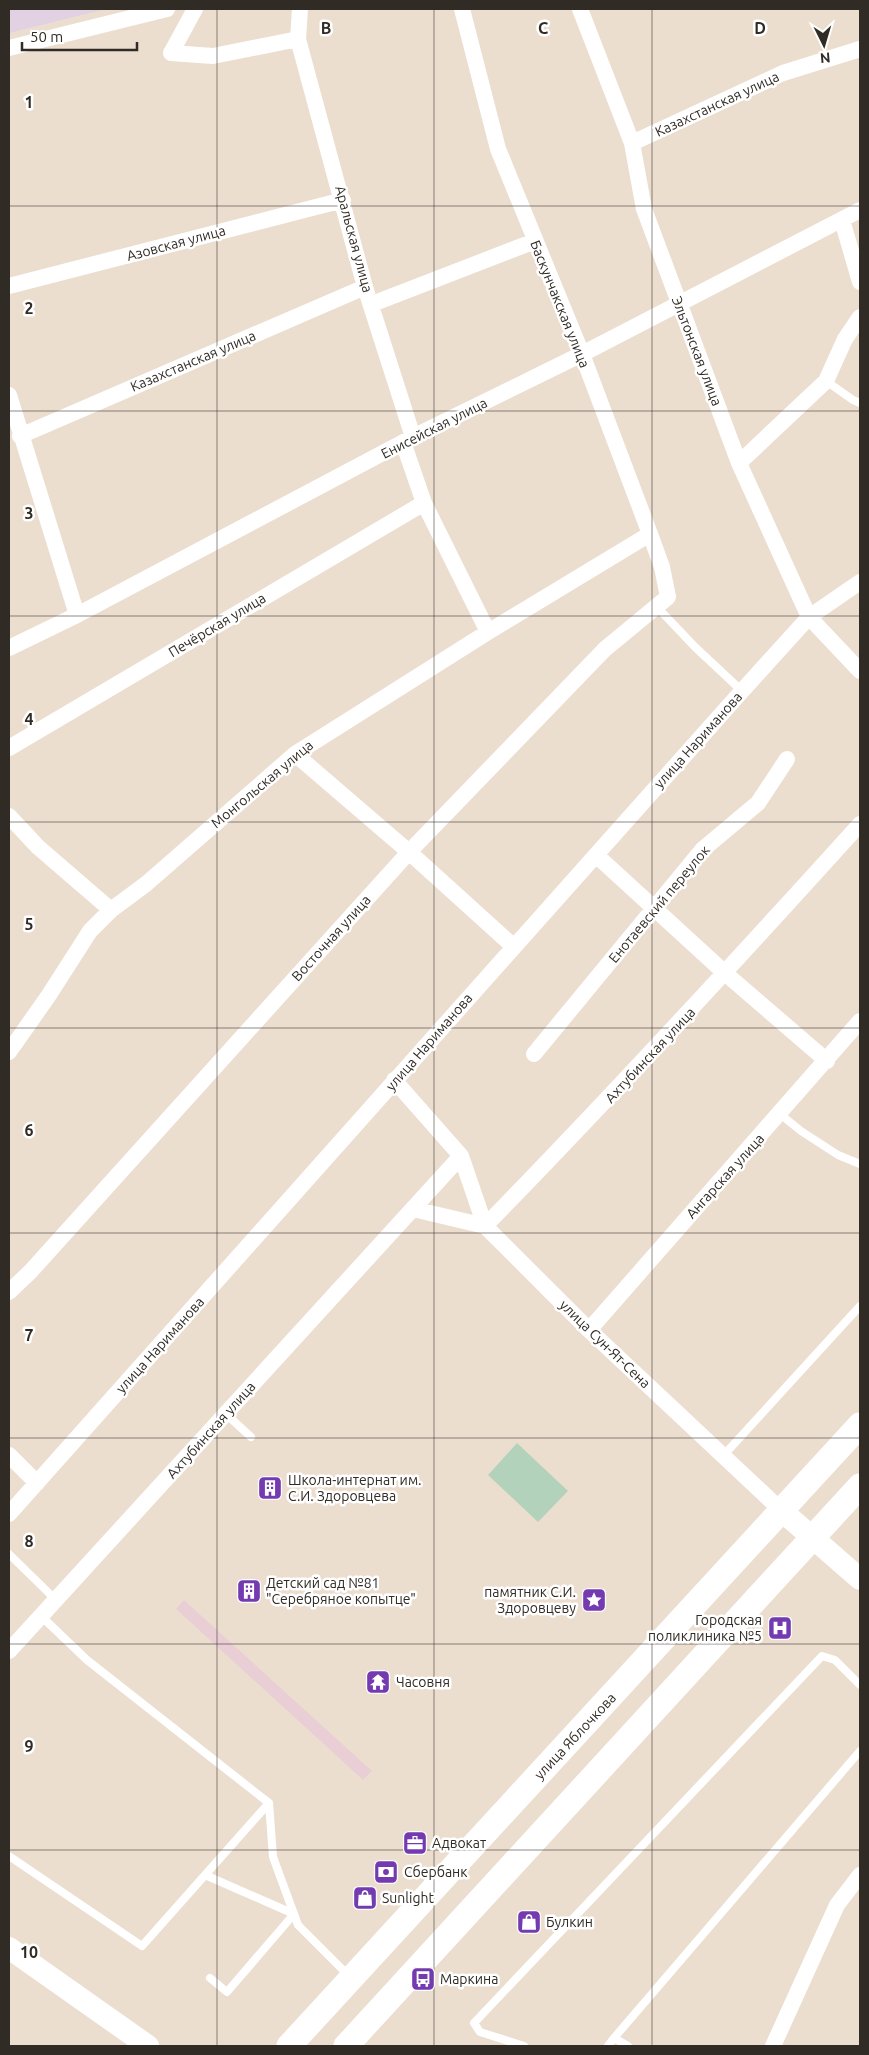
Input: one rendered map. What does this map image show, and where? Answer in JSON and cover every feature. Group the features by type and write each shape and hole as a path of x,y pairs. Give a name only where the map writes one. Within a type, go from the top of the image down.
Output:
{"main road":[{"name":"улица Яблочкова","path":"289,2046 860,1425"},
{"path":"346,2046 860,1486"}],"street":[{"path":"9,48 167,9"},
{"path":"195,9 171,53 213,56 298,39"},
{"name":"Аральская улица","path":"300,9 298,39 372,304 424,503 488,632"},
{"name":"Баскунчакская улица","path":"462,9 498,149 582,354 662,567 662,602"},
{"name":"Эльтонская улица","path":"580,9 632,143 644,209 739,463 809,617 860,671"},
{"name":"Казахстанская улица","path":"632,143 783,73 860,49"},
{"name":"Азовская улица","path":"9,286 343,200"},
{"name":"Енисейская улица","path":"9,648 77,615 408,440 582,354 860,210"},
{"path":"842,220 860,282"},
{"path":"372,304 535,241"},
{"name":"Казахстанская улица","path":"20,436 366,287"},
{"path":"739,463 826,381 845,339 860,317"},
{"path":"9,396 77,615"},
{"name":"Печёрская улица","path":"9,748 424,503"},
{"name":"Монгольская улица","path":"9,1052 49,995 90,931 111,910 146,884 295,754 488,632 650,534"},
{"name":"улица Нариманова","path":"9,1514 361,1120 513,946 809,617 860,582"},
{"name":"Восточная улица","path":"9,1292 30,1272 409,852 606,649 662,602"},
{"path":"295,754 409,852 513,946"},
{"name":"Енотаевский переулок","path":"534,1054 702,850 758,803 787,759"},
{"path":"9,816 38,847 111,910"},
{"name":"Ахтубинская улица","path":"485,1226 594,1115 726,974 860,824"},
{"path":"596,855 726,974 827,1061"},
{"name":"Ангарская улица","path":"589,1330 827,1061 860,1021"},
{"path":"394,1080 461,1156"},
{"name":"Ахтубинская улица","path":"9,1651 461,1156"},
{"name":"улица Сун-Ят-Сена","path":"461,1156 485,1226 589,1330 782,1511"},
{"path":"412,1209 485,1226"},
{"path":"9,1455 37,1483"},
{"path":"782,1511 860,1580"},
{"path":"773,2046 837,1905 860,1875"},
{"path":"9,1948 144,2045"}],"lane":[{"path":"826,381 860,403"},
{"path":"662,602 695,647 742,691"},
{"path":"780,1114 838,1155 860,1164"},
{"path":"723,1456 860,1306"},
{"path":"226,1414 252,1438"},
{"path":"9,1554 56,1600"},
{"path":"41,1616 87,1660 269,1803 273,1856 298,1925 351,1978"},
{"path":"524,2046 480,2032 474,2023 590,1904 822,1656 835,1660 860,1686"},
{"path":"608,2046 860,1751"},
{"path":"9,1856 142,1946 269,1803"},
{"path":"205,1875 294,1914"},
{"path":"210,1978 227,1992 294,1914"},
{"path":"614,2038 628,2046"}],"shaded area":[{"path":"9,9 106,9 9,33"},
{"path":"184,1600 372,1771 363,1780 176,1609"}],"green space":[{"path":"517,1443 568,1491 538,1522 488,1475"}],"place":[{"name":"Школа-интернат им. С.И. Здоровцева","path":"270,1488"},
{"name":"Детский сад №81 \"Серебряное копытце\"","path":"249,1591"},
{"name":"памятник С.И. Здоровцеву","path":"594,1600"},
{"name":"Городская поликлиника №5","path":"780,1628"},
{"name":"Часовня","path":"378,1682"},
{"name":"Адвокат","path":"415,1843"},
{"name":"Сбербанк","path":"386,1872"},
{"name":"Sunlight","path":"365,1898"},
{"name":"Булкин","path":"529,1922"},
{"name":"Маркина","path":"423,1979"}]}
